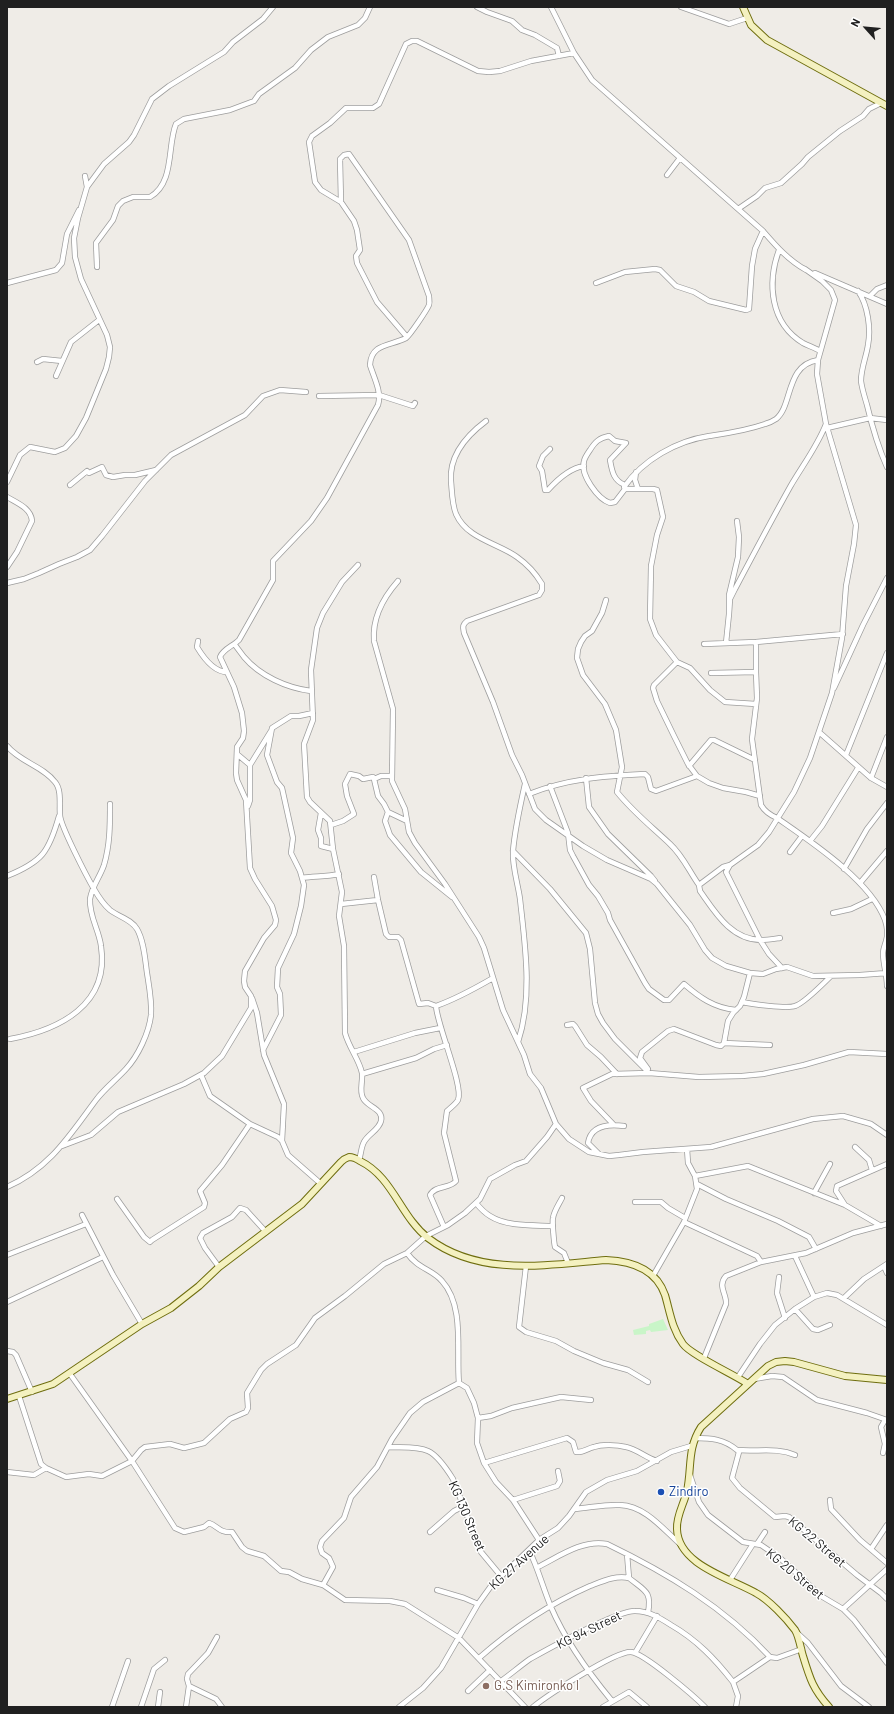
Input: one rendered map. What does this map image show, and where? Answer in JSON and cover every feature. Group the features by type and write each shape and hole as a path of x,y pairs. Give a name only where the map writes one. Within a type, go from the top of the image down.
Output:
{"main road":[{"path":"743,7 751,25 767,40 887,106"},
{"path":"7,1399 53,1384 70,1374 142,1324 171,1308 199,1286 219,1267 302,1204 320,1183 348,1157 359,1160 371,1167 385,1181 410,1219 426,1236 442,1248 472,1261 526,1266 622,1261 641,1267 653,1276 659,1284 664,1294 672,1324 682,1344 687,1349 738,1377 750,1381"},
{"path":"829,1707 817,1693 812,1683 796,1632 762,1597 705,1568 687,1552 678,1538 677,1522 687,1492 692,1446 701,1427 768,1366 785,1361 845,1376 887,1380"}],"street":[{"path":"7,482 9,472 20,455 30,447 55,452 65,448 76,436 86,418 106,369 110,347 107,335 81,279 74,257 74,238 87,187 104,164 134,136 152,99 164,89 224,52 237,38 263,20 273,7"},
{"path":"97,267 96,243 113,220 118,206 123,201 133,197 150,197 160,186 169,165 172,138 176,124 184,119 230,110 254,101 259,94 295,68 311,50 328,37 358,25 365,18 370,7"},
{"path":"477,7 512,21 522,30 535,35 556,48 559,56"},
{"path":"551,7 574,53 592,80 763,231 779,250 792,261 822,281 831,290 835,300 820,351 817,374 827,426 856,528 846,586 843,634 832,693"},
{"path":"681,7 729,24 747,18"},
{"path":"407,337 377,302 357,263 356,256 360,250 354,221 341,202 321,190 315,182 309,142 312,136 330,124 346,108 373,108 379,104 406,44 412,41 417,41 478,71 489,72 574,53"},
{"path":"738,209 757,196 765,188 781,183 808,157 840,131 881,103"},
{"path":"282,1141 284,1104 267,1064 263,1050 258,1013 251,996 245,987 244,977 245,971 264,938 275,925 276,920 272,906 250,868 246,800 237,780 238,747 243,738 244,731 242,713 238,699 220,657 225,650 235,645 240,640 273,580 273,561 311,521 326,498 378,405 379,395 370,365 372,356 375,351 383,345 407,337 429,304 429,296 409,240 349,154 344,155 340,159 341,202"},
{"path":"667,175 680,158"},
{"path":"85,176 87,187"},
{"path":"7,283 56,270 60,266 62,263 67,234 74,217 81,207"},
{"path":"596,283 625,272 655,269 660,270 676,286 694,292 709,301 746,310 750,309 752,266 755,249 763,231"},
{"path":"779,250 774,265 772,278 774,305 787,328 794,336 820,351"},
{"path":"805,269 887,304"},
{"path":"870,296 877,289 887,285"},
{"path":"858,291 862,297 869,329 868,345 861,374 862,384 870,418 887,467"},
{"path":"56,376 71,342 100,320"},
{"path":"37,362 43,359 62,361"},
{"path":"756,704 725,702 710,690 690,668 678,662 656,635 650,619 651,566 657,536 664,517 657,490 625,487 618,482 614,476 610,460 626,443 615,441 609,436 601,437 594,444 584,461 586,476 594,491 604,501 610,503 615,502 625,487 636,472 660,455 691,440 747,431 776,420 781,414 790,387 803,366 818,360"},
{"path":"7,583 24,579 90,550 145,481 171,455 245,415 263,396 280,390 306,392"},
{"path":"319,396 379,395 413,406 415,403"},
{"path":"827,426 870,418 887,420"},
{"path":"486,421 470,433 457,452 451,465 453,502 456,515 466,528 477,536 517,557 525,563 542,584 542,590 539,595 467,621 464,623 464,633 493,702 512,755 538,812 546,820 569,837 607,860 642,875 656,883"},
{"path":"726,643 730,599 789,489 800,470 810,458 827,426"},
{"path":"550,449 543,456 539,466 542,471 545,490 548,490 566,473 576,467 584,466"},
{"path":"70,485 87,471 89,472 102,468 106,475 113,477 125,474 135,475 156,470"},
{"path":"636,472 635,480 638,489"},
{"path":"7,497 29,511 32,515 32,521 17,552 7,567"},
{"path":"729,614 729,595 738,557 739,537 737,521"},
{"path":"358,565 342,582 323,613 317,628 311,670 313,720 304,744 306,790 310,802 321,813 329,818 333,848 342,892 339,916 344,946 344,1020 348,1043 354,1052 362,1074 362,1096 367,1103 381,1114 382,1118 378,1128 372,1132 364,1142 359,1160"},
{"path":"699,884 723,867 730,865 758,845 770,832 777,818 794,792 810,758 832,693 863,625 887,578"},
{"path":"398,581 383,600 376,616 373,631 374,640 393,709 392,776 395,790 405,809 409,832 415,843 456,901 479,937 486,953 503,1010 524,1055 530,1074 541,1088 556,1124 570,1139 589,1152 609,1156 711,1147 813,1119 843,1116 871,1124 887,1135"},
{"path":"606,600 602,613 592,631 585,636 581,642 578,649 577,658 583,675 604,704 616,730 622,767 617,792 651,828 671,845 683,859 699,884 700,891 724,924 738,933 760,940 780,938"},
{"path":"704,644 756,642 843,634"},
{"path":"198,641 197,647 206,659 219,671 227,672"},
{"path":"756,642 756,704 752,739 761,805 765,811 810,841 844,869 860,883 872,899 882,916 887,931 887,940 883,954 887,973 887,986"},
{"path":"235,645 245,658 266,675 289,686 311,691"},
{"path":"846,755 887,653"},
{"path":"678,662 653,688 657,701 689,766 697,776 716,786 760,796"},
{"path":"711,673 756,672"},
{"path":"247,807 250,800 250,764 272,728 291,716 300,716 313,713"},
{"path":"263,1050 281,1015 280,994 276,986 276,976 284,952 294,934 303,896 304,885 291,853 293,838 282,788 277,782 267,755 272,728"},
{"path":"819,732 846,755 858,768 871,778 887,787"},
{"path":"871,778 887,737"},
{"path":"689,766 711,740 714,740 756,760"},
{"path":"7,746 17,757 46,774 56,783 60,801 60,816 49,845 36,862 7,876"},
{"path":"238,754 250,764"},
{"path":"810,841 827,820 833,807 858,768"},
{"path":"331,825 343,821 354,814 345,784 350,774 363,778 392,776"},
{"path":"529,794 550,786 586,778 645,774 648,775 651,789 656,791 697,776"},
{"path":"374,778 378,796 388,812 407,821"},
{"path":"586,778 589,807 608,834 651,876 690,924 705,950 712,958 726,966 750,973 763,974 787,967 813,976 887,973"},
{"path":"518,1042 524,1024 526,1007 526,968 520,900 513,852 518,816 525,784"},
{"path":"550,786 569,837 570,850 589,885 598,896 608,913 610,920 649,989 664,1000 669,1000 684,984 704,1001 716,1006 736,1010"},
{"path":"844,869 867,829 887,803"},
{"path":"10,1039 30,1035 64,1021 79,1011 97,987 103,962 101,945 90,899 93,888 104,865 107,852 110,804"},
{"path":"388,812 385,821 390,835 426,877 456,901"},
{"path":"321,813 318,830 321,838 321,846 333,848"},
{"path":"7,1187 41,1167 62,1146 101,1094 133,1060 144,1039 151,1016 143,947 137,929 132,922 109,910 102,902 93,888 60,816"},
{"path":"790,852 802,836"},
{"path":"860,883 887,851"},
{"path":"513,852 550,889 586,933 590,948 595,1003 602,1024 615,1039 651,1073"},
{"path":"730,865 726,872 727,876 760,940 769,954 782,968"},
{"path":"302,878 312,876 324,877 339,874"},
{"path":"374,877 386,934 389,937 398,937 400,940 419,1004 428,1003 436,1006 469,993 493,978"},
{"path":"833,913 851,909 872,899"},
{"path":"341,904 378,900"},
{"path":"882,916 887,912"},
{"path":"724,1043 728,1021 742,1002 750,973"},
{"path":"742,1002 756,1005 795,1006 812,994 831,976"},
{"path":"62,1146 92,1135 118,1112 201,1075 218,1061 230,1044 251,1008 251,996"},
{"path":"436,1006 440,1028 447,1045 459,1096 456,1103 447,1111 444,1133 456,1181 454,1184 435,1190 430,1195 444,1227"},
{"path":"566,1025 573,1024 587,1045 617,1074"},
{"path":"354,1052 415,1032 440,1028"},
{"path":"651,1073 640,1058 640,1055 668,1031 674,1029 716,1046 721,1046 724,1043 770,1045"},
{"path":"362,1074 416,1058 434,1049 447,1045"},
{"path":"614,1125 591,1101 582,1088 612,1074 651,1073 699,1077 763,1074 804,1065 849,1052 887,1054"},
{"path":"201,1075 210,1096 250,1124 274,1134 282,1141 288,1154 320,1183"},
{"path":"117,1199 144,1238 148,1241 152,1240 204,1207 205,1203 200,1191 225,1162 250,1124"},
{"path":"19,1396 39,1460 46,1468 66,1477 89,1474 102,1476 132,1461 145,1447 170,1444 184,1448 204,1443 230,1420 243,1414 248,1408 247,1393 263,1368 296,1345 312,1321 384,1264 407,1253 426,1236 456,1220 476,1204 484,1193 490,1179 515,1165 526,1161 556,1124"},
{"path":"600,1155 589,1146 588,1140 592,1135 602,1126 624,1126"},
{"path":"855,1147 869,1160 872,1170"},
{"path":"653,1276 684,1220 697,1189 695,1176 688,1163 687,1149"},
{"path":"814,1193 830,1164"},
{"path":"845,1205 836,1191 837,1186 887,1164"},
{"path":"695,1176 748,1166 845,1205 880,1226"},
{"path":"697,1184 726,1199 764,1214 809,1237 816,1249"},
{"path":"562,1198 552,1219 555,1247 564,1253 568,1263"},
{"path":"635,1202 661,1202 684,1220 757,1256 761,1262"},
{"path":"476,1204 489,1216 496,1220 517,1224 553,1226"},
{"path":"219,1267 205,1248 200,1238 203,1233 232,1216 240,1208 246,1210 266,1232"},
{"path":"82,1215 142,1324"},
{"path":"7,1255 86,1224"},
{"path":"704,1358 726,1304 722,1286 724,1278 761,1262 795,1256 816,1249 853,1233 887,1224"},
{"path":"407,1253 414,1263 441,1280 449,1290 458,1325 459,1383"},
{"path":"795,1256 814,1297"},
{"path":"7,1302 104,1257"},
{"path":"844,1298 864,1279 885,1265 887,1273"},
{"path":"526,1266 519,1327 522,1330 556,1341 574,1351 603,1363 628,1370 648,1382"},
{"path":"779,1277 777,1293 785,1318"},
{"path":"738,1377 775,1325 795,1308 814,1297 827,1293 837,1295 887,1325"},
{"path":"795,1308 813,1329 818,1330 830,1325"},
{"path":"7,1351 13,1352 16,1355 32,1392"},
{"path":"70,1374 132,1461 176,1530 184,1532 204,1527 208,1523 212,1524 219,1530 232,1532 242,1547 247,1551 267,1557 281,1571 289,1572 302,1579 323,1585 344,1600 390,1601 405,1604 459,1638 525,1707"},
{"path":"750,1381 772,1376 783,1377 817,1400 867,1413 886,1420 881,1427 885,1444 883,1453"},
{"path":"459,1383 469,1390 478,1418 478,1444 484,1463 496,1482 513,1500 539,1540"},
{"path":"323,1585 333,1567 329,1558 321,1551 320,1547 322,1541 344,1518 351,1497 376,1467 398,1430 413,1409 442,1390 459,1383"},
{"path":"478,1418 491,1416 512,1408 532,1405 556,1398 571,1397 591,1400"},
{"path":"484,1463 567,1438 572,1440 576,1452 580,1452 595,1446 626,1447 649,1459 658,1461"},
{"path":"695,1438 722,1440 737,1450 787,1452 795,1456"},
{"name":"KG 27 Avenue","path":"399,1707 433,1678 490,1586 539,1540 558,1528 569,1516 586,1492 606,1480 637,1471 658,1461 671,1452 692,1446"},
{"name":"KG 130 Street","path":"388,1447 421,1450 432,1453 447,1470 453,1479 462,1507 481,1552 501,1576"},
{"name":"KG 22 Street","path":"737,1450 739,1452 739,1457 732,1476 736,1484 775,1517 788,1517 857,1575 871,1584 887,1599"},
{"path":"7,1472 34,1475 46,1468"},
{"path":"513,1500 557,1486 560,1481 558,1471"},
{"name":"KG 20 Street","path":"690,1473 699,1502 708,1514 744,1542 755,1544 780,1558 821,1596 843,1609 854,1620 887,1663"},
{"path":"830,1500 831,1509 860,1540 887,1563"},
{"path":"574,1509 616,1505 634,1507 647,1514 682,1545"},
{"path":"430,1532 454,1511 462,1507"},
{"path":"871,1549 887,1525"},
{"path":"730,1580 765,1532"},
{"path":"538,1567 579,1547 590,1544 607,1544 660,1572 720,1611 746,1632 770,1656 778,1658 802,1649"},
{"path":"529,1550 538,1567 550,1605 567,1640 588,1672 612,1702"},
{"path":"627,1554 629,1578"},
{"path":"843,1609 887,1569"},
{"path":"479,1658 512,1630 550,1605 579,1591 612,1578 629,1578 650,1597 648,1613"},
{"path":"437,1590 478,1604"},
{"name":"KG 94 Street","path":"501,1681 530,1660 567,1640 627,1611 638,1611 657,1616 688,1635 700,1644 733,1682"},
{"path":"636,1653 657,1616"},
{"path":"796,1632 808,1643 841,1686 868,1707"},
{"path":"186,1707 189,1686 187,1679 188,1674 208,1653 217,1637"},
{"path":"533,1707 564,1684 620,1655 631,1652 636,1653 682,1686 705,1707"},
{"path":"736,1707 738,1696 733,1682 770,1656"},
{"path":"141,1707 154,1669 165,1660"},
{"path":"112,1707 128,1661"},
{"path":"468,1691 490,1670"},
{"path":"189,1686 218,1700 221,1706"},
{"path":"158,1707 160,1692"},
{"path":"603,1707 628,1692 647,1707"}],"green space":[{"path":"663,1319 668,1330 651,1332 650,1330 646,1331 646,1334 634,1335 633,1330 649,1326 649,1324"}],"place":[{"name":"Zindiro","path":"661,1492"},
{"name":"G.S Kimironko I","path":"486,1686"}]}
